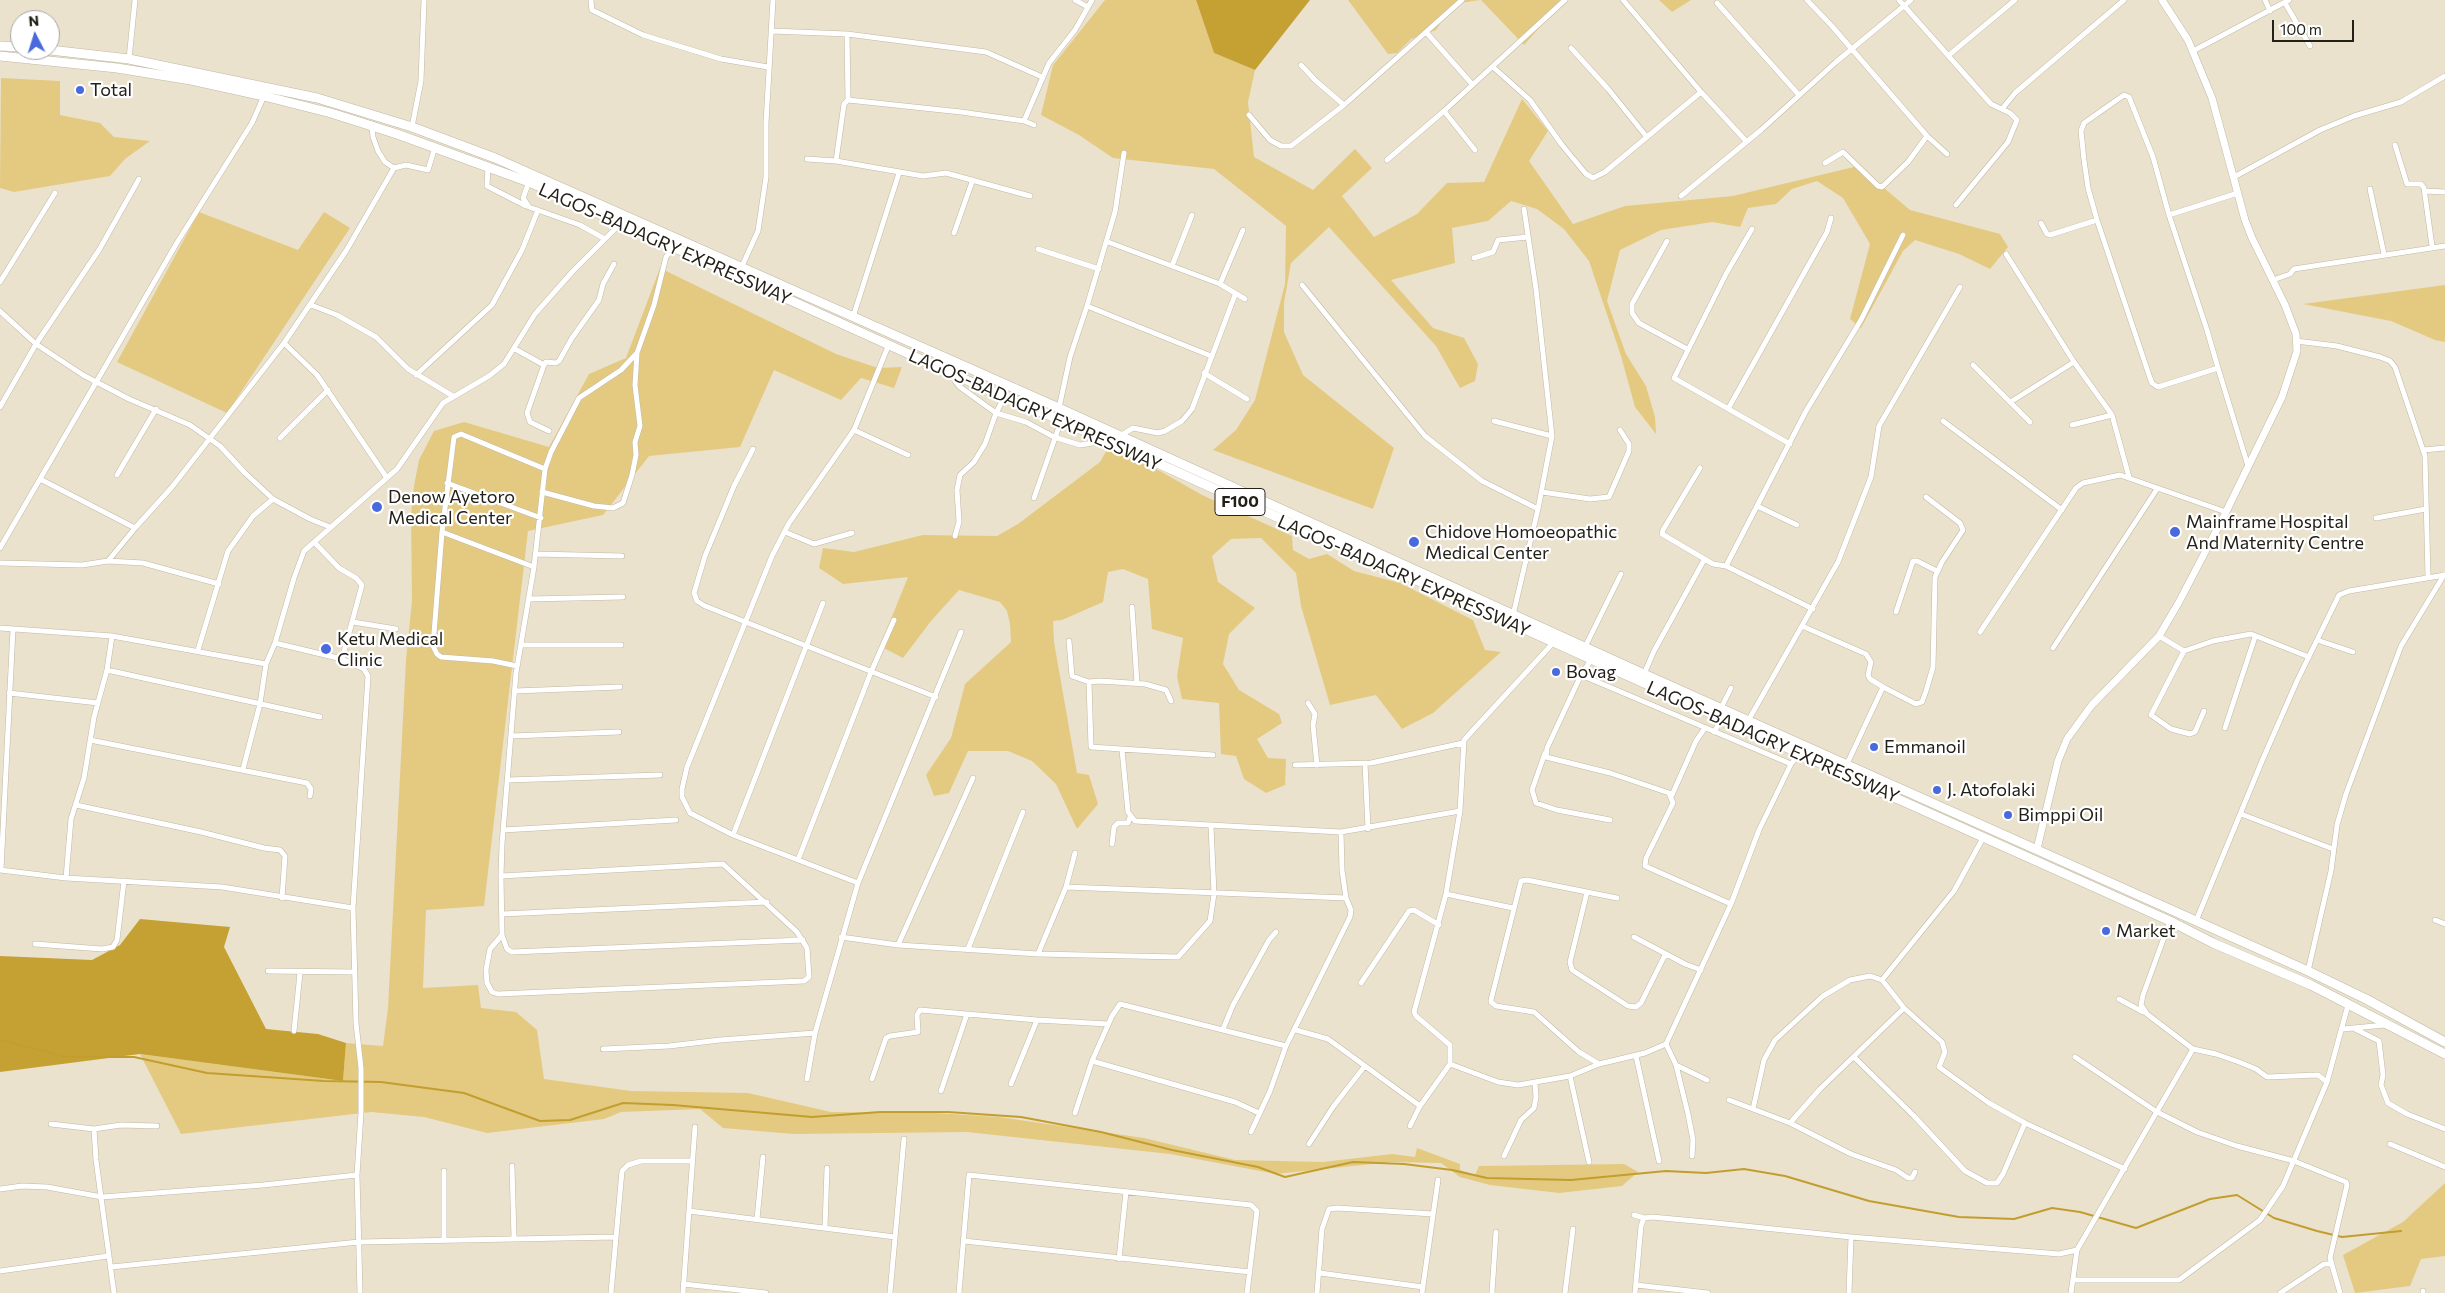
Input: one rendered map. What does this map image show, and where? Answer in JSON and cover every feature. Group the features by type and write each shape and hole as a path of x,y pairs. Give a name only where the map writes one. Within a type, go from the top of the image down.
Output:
{"highway":[{"name":"LAGOS-BADAGRY EXPRESSWAY","path":"60,51 129,59 317,98 412,127 560,185 741,268 1059,408 1748,721 2308,971 2366,999 2445,1042"},
{"name":"LAGOS-BADAGRY EXPRESSWAY","path":"0,56 117,68 191,80 264,96 372,126 529,182 737,277 1102,438 1870,788 2170,921 2213,943 2311,985 2445,1054"},
{"path":"1870,788 1876,778"},
{"path":"2213,943 2216,930"}],"street":[{"path":"129,59 135,0"},
{"path":"412,127 421,81 424,0"},
{"path":"591,0 592,10 643,35 721,59 768,68"},
{"path":"737,277 758,230 766,177 768,68 773,0"},
{"path":"1075,0 1088,7"},
{"path":"1024,121 1049,63 1075,30 1092,0"},
{"path":"1249,115 1270,140 1281,146 1291,146 1344,105 1462,0"},
{"path":"1387,160 1493,67 1565,0"},
{"path":"1623,0 1701,92 1746,141"},
{"path":"1807,0 1852,49 1926,136 1947,154"},
{"path":"1899,0 1991,104 2016,119 2015,130 2008,142 1956,205"},
{"path":"1681,196 1911,0"},
{"path":"1949,55 2015,0"},
{"path":"2002,109 2015,93 2124,0"},
{"path":"2037,850 2058,761 2067,739 2091,706 2159,636 2226,512 2282,397 2295,360 2296,334 2273,280 2252,238 2212,98 2193,51 2179,24 2162,0"},
{"path":"2265,0 2270,11"},
{"path":"2193,51 2287,1 2310,46"},
{"path":"1716,3 1799,95"},
{"path":"772,31 848,34 986,52 1042,77"},
{"path":"1426,32 1472,84"},
{"path":"836,161 844,104 848,100 848,34"},
{"path":"1571,48 1609,90 1646,136"},
{"path":"1301,65 1344,105"},
{"path":"1493,67 1530,100 1562,146 1590,177 1600,176 1701,92"},
{"path":"2234,177 2320,130 2354,116 2401,102 2445,76"},
{"path":"2218,368 2158,388 2152,383 2088,188 2082,126 2090,117 2125,95 2129,97 2153,156 2169,215 2218,368 2248,466"},
{"path":"0,548 178,241 252,123 264,96"},
{"path":"848,100 1024,121 1034,125"},
{"path":"1444,111 1475,150"},
{"path":"372,126 373,137 378,151 385,162 394,168"},
{"path":"1825,163 1843,152 1882,188 1908,162 1926,136"},
{"path":"2395,145 2407,184 2421,184 2425,191 2432,246"},
{"path":"108,561 172,487 284,343 311,305 394,168 406,165 428,170 435,147"},
{"path":"1059,408 1070,356 1108,242 1115,212 1124,153"},
{"path":"807,159 836,161 923,176 946,173 972,182 1030,196"},
{"path":"488,166 487,186 528,207 580,224 605,239"},
{"path":"853,317 899,173"},
{"path":"0,408 36,344 99,250 139,179"},
{"path":"528,207 523,198 529,182"},
{"path":"954,233 972,182"},
{"path":"2370,189 2384,254"},
{"path":"2425,191 2445,192"},
{"path":"0,282 55,193"},
{"path":"2169,215 2238,193"},
{"path":"1513,614 1542,492 1552,436 1524,209"},
{"path":"416,375 492,305 522,250 538,210"},
{"path":"1172,266 1192,215"},
{"path":"1728,409 1773,332 1827,232 1831,218"},
{"path":"2041,222 2046,234 2050,235 2097,220"},
{"path":"244,769 260,704 266,664 275,643 304,551 397,469 443,404 453,396 489,376 504,364 536,314 573,271 620,224"},
{"path":"1752,229 1675,373 1675,379 1790,444"},
{"path":"1220,284 1243,230"},
{"path":"1726,566 1815,396 1861,320 1903,235"},
{"path":"1474,258 1491,254 1498,240 1528,237"},
{"path":"1667,241 1632,304 1631,310 1634,318 1639,323 1688,350"},
{"path":"1108,242 1220,284 1235,295 1245,299"},
{"path":"2273,280 2290,274 2294,269 2432,246 2445,246"},
{"path":"542,492 594,506 613,508 622,503 632,475 636,455 635,442 640,426 635,385 637,353 654,305 666,257 673,248"},
{"path":"1038,248 1099,269"},
{"path":"2006,254 2074,362 2112,415 2129,477"},
{"path":"549,431 530,422 527,416 527,408 544,365 546,362 556,363 559,361 572,338 599,300 603,284 614,264"},
{"path":"1302,285 1425,436 1482,481 1538,509"},
{"path":"1748,721 1838,562 1866,493 1875,460 1879,426 1960,287"},
{"path":"1120,436 1133,428 1158,432 1174,428 1192,409 1235,295"},
{"path":"311,305 337,315 376,337 416,375 453,396"},
{"path":"1088,306 1211,356"},
{"path":"0,311 36,344 96,381 129,399 190,425 210,438 273,499 310,519 330,527"},
{"path":"2296,341 2337,346 2390,361 2395,367 2423,450 2426,467 2428,577"},
{"path":"284,343 317,375 387,478"},
{"path":"858,883 733,835 690,813 682,798 682,789 688,767 772,556 785,532 854,430 889,344"},
{"path":"515,349 544,365"},
{"path":"637,353 621,370 579,398 551,452 545,470 536,554 517,666 503,830 501,876 502,935 507,949 512,952 803,940"},
{"path":"2012,402 2074,362"},
{"path":"1973,364 2030,422"},
{"path":"1204,373 1247,399"},
{"path":"955,374 955,381 960,387 996,413 1026,422 1054,437 1080,445 1099,442 1102,438"},
{"path":"280,438 328,390"},
{"path":"955,536 959,522 958,490 960,474 974,462 985,444 996,413 1005,396"},
{"path":"117,475 156,409"},
{"path":"2072,425 2112,415"},
{"path":"1034,498 1061,421"},
{"path":"1494,421 1552,436"},
{"path":"1942,421 2062,510"},
{"path":"854,430 908,455"},
{"path":"1542,492 1590,500 1609,497 1629,451 1629,444 1620,430"},
{"path":"517,666 493,661 447,658 436,654 434,651 442,532 454,437 458,434 545,470"},
{"path":"2423,450 2445,448"},
{"path":"753,449 705,556 694,593 697,600 705,606 936,697"},
{"path":"1700,468 1662,532 1664,536 1704,560 1718,566 1726,566 1812,609"},
{"path":"1980,632 2076,488 2083,483 2114,476 2129,477 2157,490 2226,512"},
{"path":"40,479 135,528"},
{"path":"447,483 540,518"},
{"path":"2053,648 2157,490"},
{"path":"1802,626 1866,654 1871,662 1868,675 1870,678 1883,687 1916,704 1920,704 1923,700 1933,667 1933,586 1937,571 1963,530 1960,523 1926,497"},
{"path":"198,650 228,551 253,516 273,499"},
{"path":"1757,506 1797,525"},
{"path":"2376,518 2426,510"},
{"path":"442,532 534,567"},
{"path":"785,532 814,544 852,533"},
{"path":"314,542 340,568 356,578 362,585 342,659"},
{"path":"536,554 622,556"},
{"path":"1644,674 1654,651 1704,560"},
{"path":"0,563 82,565 108,561 143,563 219,584"},
{"path":"1896,612 1913,561 1917,561 1937,571"},
{"path":"1585,647 1621,574"},
{"path":"2196,921 2262,760 2317,640 2342,593 2444,575"},
{"path":"2308,971 2331,871 2337,825 2346,794 2401,646 2444,575"},
{"path":"528,599 623,597"},
{"path":"733,835 823,603"},
{"path":"1132,607 1136,683"},
{"path":"798,860 871,672 894,620"},
{"path":"353,622 396,629"},
{"path":"0,628 112,636 198,650 266,664"},
{"path":"13,629 3,765 0,870 66,878 222,887 353,908"},
{"path":"807,1079 815,1033 858,883 936,697 960,632"},
{"path":"2159,636 2184,651 2244,634 2251,634 2309,657"},
{"path":"66,878 71,819 84,778 90,740 107,670 112,636"},
{"path":"2225,728 2255,636"},
{"path":"2317,640 2353,652"},
{"path":"1069,641 1072,676 1089,682 1136,683 1166,690 1171,701"},
{"path":"275,643 342,659 364,669 368,676 353,908 354,972 361,1068 361,1113 356,1175 360,1293"},
{"path":"1410,1126 1420,1106 1450,1064 1450,1046 1416,1016 1414,1012 1446,894 1460,811 1463,743 1468,734 1553,643"},
{"path":"521,645 621,645"},
{"path":"2184,651 2151,715 2171,729 2190,734 2194,732 2204,710"},
{"path":"1591,660 1581,675 1545,754 1532,790 1536,803 1556,810 1610,820"},
{"path":"107,670 320,717"},
{"path":"1581,675 1791,764"},
{"path":"1089,682 1090,744 1094,749 1213,755"},
{"path":"515,691 620,687"},
{"path":"1847,764 1883,687"},
{"path":"1721,708 1731,688"},
{"path":"9,693 98,703"},
{"path":"1308,703 1309,708 1315,714 1313,725 1318,765"},
{"path":"1714,732 1722,719"},
{"path":"1705,728 1696,741 1672,795 1673,804 1646,858 1644,866 1731,904"},
{"path":"511,736 619,732"},
{"path":"90,740 307,783 311,789 310,796"},
{"path":"1295,765 1365,763 1463,743"},
{"path":"1112,844 1114,827 1118,823 1128,823 1130,817 1125,794 1122,750"},
{"path":"1545,754 1547,758 1610,773 1664,790 1672,795"},
{"path":"1450,1064 1508,1085 1535,1083 1570,1076 1599,1064 1636,1056 1666,1044 1731,904 1759,830 1791,764 1799,754"},
{"path":"1365,763 1368,829"},
{"path":"508,780 660,776"},
{"path":"898,946 973,778"},
{"path":"76,806 280,850 285,856 282,898"},
{"path":"1130,817 1135,821 1341,832 1368,829 1460,811"},
{"path":"968,949 1022,812"},
{"path":"2241,814 2333,849"},
{"path":"503,830 676,820"},
{"path":"841,937 898,946 1038,954 1141,958 1178,957 1209,924 1214,894 1211,826"},
{"path":"1251,1132 1270,1091 1286,1046 1296,1030 1350,917 1352,910 1346,898 1342,870 1341,832"},
{"path":"1882,980 1954,891 1983,838"},
{"path":"1038,954 1066,887 1075,853"},
{"path":"501,876 723,864 798,932 807,948 809,977 804,981 498,994 490,989 486,970 490,949 502,935"},
{"path":"1599,1064 1579,1052 1534,1012 1496,1006 1491,1002 1520,882 1525,880 1617,898"},
{"path":"35,944 102,949 113,948 117,940 124,881"},
{"path":"1066,887 1346,898"},
{"path":"1587,892 1570,962 1572,970 1628,1006 1636,1007 1641,1003 1665,955"},
{"path":"1446,894 1513,908"},
{"path":"502,914 766,902"},
{"path":"1361,984 1409,911 1414,910 1439,925"},
{"path":"2435,920 2445,924"},
{"path":"2170,921 2142,1000 2142,1010 2193,1049 2239,1062 2256,1069 2269,1078 2318,1075 2327,1082"},
{"path":"1223,1029 1233,1005 1269,940 1276,932"},
{"path":"1634,937 1665,955 1702,970"},
{"path":"268,971 300,973 354,972"},
{"path":"294,1031 300,973"},
{"path":"1753,1108 1765,1056 1775,1040 1823,996 1850,980 1870,976 1882,980 1904,1008 1945,1047 1939,1067 1989,1103 2025,1123 2125,1169"},
{"path":"2119,998 2147,1014"},
{"path":"1074,1113 1092,1061 1117,1006 1124,1004 1286,1046"},
{"path":"2074,1280 2179,1280 2265,1215 2283,1186 2327,1082 2343,1029 2348,1004"},
{"path":"1790,1123 1904,1008"},
{"path":"872,1079 886,1038 918,1032 917,1015 920,1010 1108,1024"},
{"path":"941,1091 967,1014"},
{"path":"1010,1084 1037,1020"},
{"path":"2343,1029 2390,1024"},
{"path":"2355,1029 2379,1041 2383,1075 2381,1085 2388,1103 2407,1114 2445,1129"},
{"path":"1296,1030 1328,1039 1420,1106"},
{"path":"603,1049 669,1046 815,1033"},
{"path":"1666,1044 1676,1065 1693,1140 1692,1156"},
{"path":"2071,1293 2077,1250 2193,1049"},
{"path":"1636,1056 1659,1161"},
{"path":"1854,1057 1914,1116 1965,1171 1987,1182 1994,1184 1999,1181 2025,1123"},
{"path":"2075,1057 2157,1112 2197,1132 2237,1146 2294,1161 2346,1182 2347,1185 2330,1264 2340,1293"},
{"path":"1092,1061 1235,1102 1259,1113"},
{"path":"1676,1065 1707,1080"},
{"path":"1309,1144 1364,1067"},
{"path":"1570,1076 1589,1162"},
{"path":"1504,1156 1521,1120 1534,1108 1536,1097 1535,1083"},
{"path":"1729,1100 1790,1123 1851,1154 1896,1170 1908,1178 1912,1178 1915,1172"},
{"path":"51,1124 94,1129 122,1125 157,1126"},
{"path":"683,1293 691,1161 695,1127"},
{"path":"94,1129 96,1160 114,1293"},
{"path":"890,1293 904,1139"},
{"path":"2390,1144 2445,1167"},
{"path":"758,1219 763,1157"},
{"path":"611,1293 622,1171 628,1165 641,1160 691,1161"},
{"path":"512,1166 514,1238"},
{"path":"825,1227 827,1168"},
{"path":"444,1171 444,1239"},
{"path":"0,1189 22,1186 47,1187 102,1197 263,1185 356,1175"},
{"path":"959,1293 969,1175 1251,1205 1257,1211 1247,1293"},
{"path":"1320,1272 1422,1290 1438,1180"},
{"path":"1119,1259 1126,1192"},
{"path":"1317,1293 1322,1229 1329,1209 1433,1214"},
{"path":"689,1211 895,1237"},
{"path":"1634,1215 1644,1218 1716,1222 1851,1237 2059,1254 2077,1250"},
{"path":"1635,1293 1641,1226 1644,1218"},
{"path":"1565,1293 1572,1229"},
{"path":"1492,1293 1496,1232"},
{"path":"111,1267 359,1242 616,1237"},
{"path":"1849,1293 1851,1237"},
{"path":"964,1241 1250,1272"},
{"path":"0,1271 108,1256"},
{"path":"2280,1293 2324,1264 2330,1264"},
{"path":"683,1284 766,1293"},
{"path":"1636,1286 1708,1293"}],"shaded area":[{"path":"1105,0 1196,0 1214,53 1255,70 1248,102 1254,157 1313,190 1355,149 1372,168 1342,196 1374,237 1417,214 1447,183 1484,182 1522,99 1548,131 1529,161 1573,224 1625,206 1733,196 1858,166 1910,210 2000,234 2008,247 1990,269 1959,254 1915,240 1903,251 1861,328 1850,319 1870,244 1843,198 1817,181 1792,189 1776,204 1748,208 1740,227 1712,222 1661,230 1620,250 1607,301 1626,354 1646,386 1655,417 1656,434 1635,407 1621,356 1589,261 1564,229 1537,209 1511,201 1488,221 1452,228 1455,263 1391,280 1433,328 1464,338 1478,364 1475,381 1460,388 1436,346 1329,227 1291,263 1284,303 1284,332 1303,375 1394,448 1373,509 1213,450 1236,430 1255,400 1285,284 1286,226 1214,169 1113,158 1079,135 1041,115 1053,65"},
{"path":"1196,0 1310,0 1255,70 1214,53"},
{"path":"1348,0 1480,0 1453,4 1436,30 1411,39 1397,53 1388,54"},
{"path":"1481,0 1564,0 1524,45"},
{"path":"1659,0 1691,0 1672,12"},
{"path":"1,78 60,81 60,115 100,123 114,137 150,141 125,159 110,176 14,192 0,188"},
{"path":"199,212 298,250 324,212 350,228 227,413 117,362"},
{"path":"660,268 836,354 878,368 902,367 894,388 861,378 841,400 774,370 740,447 649,456 603,515 528,531 484,906 426,910 423,988 478,985 481,1008 516,1012 537,1030 544,1079 631,1091 748,1093 831,1112 935,1113 999,1117 1144,1138 1235,1160 1323,1162 1392,1154 1415,1157 1417,1148 1460,1164 1460,1170 1475,1175 1479,1166 1624,1164 1638,1172 1622,1186 1559,1193 1490,1185 1460,1177 1441,1163 1391,1162 1276,1174 1170,1154 967,1132 793,1134 723,1128 700,1109 621,1112 604,1119 487,1133 424,1117 371,1112 181,1134 140,1054 343,1081 346,1043 383,1046 388,1008 406,660 412,601 411,514 419,460 434,431 464,422 549,447 589,374 626,358"},
{"path":"2445,285 2445,342 2435,340 2391,321 2303,304"},
{"path":"1111,443 1202,495 1292,536 1293,550 1309,559 1327,554 1354,571 1400,583 1473,620 1485,650 1501,652 1433,713 1402,729 1376,695 1330,705 1301,606 1296,573 1261,538 1231,539 1212,556 1218,582 1255,608 1229,634 1223,664 1239,690 1279,714 1282,723 1257,739 1268,758 1286,759 1285,785 1266,793 1244,779 1236,756 1221,754 1219,703 1182,699 1177,676 1183,638 1152,629 1148,579 1123,569 1108,572 1103,602 1062,620 1053,621 1054,642 1077,773 1089,775 1098,804 1077,829 1056,784 1032,761 1008,751 968,751 949,793 934,796 926,775 951,738 965,684 1011,642 1007,611 1000,602 959,590 931,621 903,658 880,646 908,577 843,584 819,568 823,548 854,552 923,535 997,536 1018,524 1100,462"},
{"path":"140,919 230,927 224,947 266,1029 318,1034 346,1043 343,1081 140,1054 0,1072 0,956 92,960 120,945"},
{"path":"2445,1183 2445,1256 2421,1259 2410,1286 2355,1293 2343,1255 2403,1222"}],"waterway":[{"path":"0,1040 66,1057 134,1057 207,1073 324,1081 381,1082 464,1093 540,1121 570,1120 623,1103 673,1105 812,1117 880,1112 948,1112 1021,1117 1101,1132 1172,1150 1258,1167 1285,1177 1353,1162 1404,1164 1452,1170 1487,1178 1571,1180 1666,1171 1706,1173 1744,1169 1785,1176 1869,1201 1959,1217 2014,1219 2052,1208 2080,1212 2136,1228 2210,1199 2237,1195 2274,1218 2342,1237 2401,1231"}],"place":[{"name":"Total","path":"80,90"},
{"name":"Denow Ayetoro Medical Center","path":"377,507"},
{"name":"Mainframe Hospital And Maternity Centre","path":"2175,532"},
{"name":"Chidove Homoeopathic Medical Center","path":"1414,542"},
{"name":"Ketu Medical Clinic","path":"326,649"},
{"name":"Bovag","path":"1556,672"},
{"name":"Emmanoil","path":"1874,747"},
{"name":"J. Atofolaki","path":"1937,790"},
{"name":"Bimppi Oil","path":"2008,815"},
{"name":"Market","path":"2106,931"}]}
